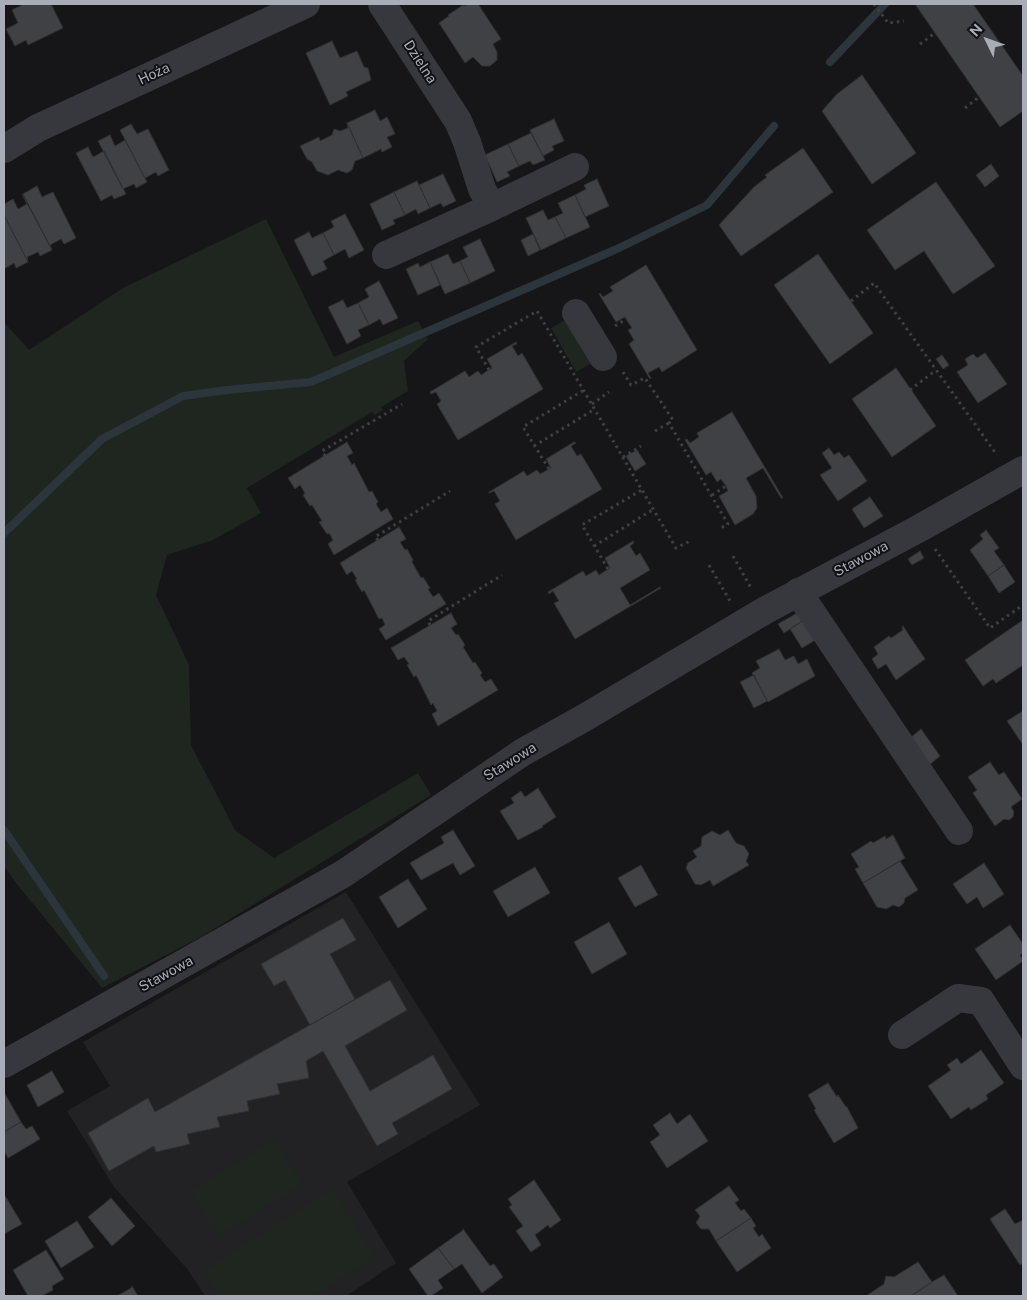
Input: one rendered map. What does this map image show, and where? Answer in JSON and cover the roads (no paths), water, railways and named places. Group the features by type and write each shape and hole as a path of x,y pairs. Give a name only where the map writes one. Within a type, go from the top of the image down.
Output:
{"street":[{"name":"Hoża","path":"4,149 38,128 306,4"},
{"name":"Dzielna","path":"382,4 458,121 482,188 492,207"},
{"path":"386,256 575,167"},
{"path":"565,318 611,361"},
{"name":"Stawowa","path":"4,1064 344,874 523,752 798,592 920,528 1021,471"},
{"path":"798,592 959,831"},
{"path":"902,1035 958,998 981,1001 1023,1066"}],"waterway":[{"path":"830,62 885,4"},
{"path":"4,533 102,439 183,396 311,382 619,248 707,205 774,126"},
{"path":"4,830 104,976"}]}
